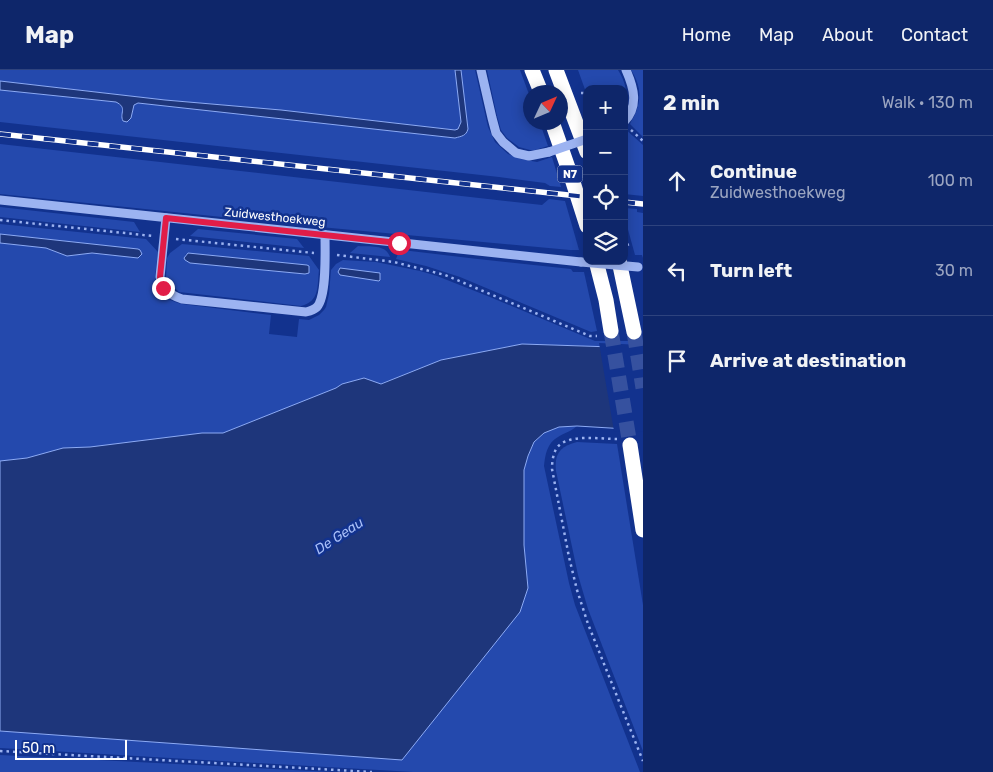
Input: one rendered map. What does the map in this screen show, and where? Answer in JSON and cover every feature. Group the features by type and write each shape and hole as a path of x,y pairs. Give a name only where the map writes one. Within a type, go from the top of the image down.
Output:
{"highway":[{"path":"532,70 537,85"},
{"name":"N7","path":"556,70 583,141"},
{"name":"N7","path":"555,130 585,220"},
{"path":"590,265 606,300 612,331"},
{"path":"620,265 634,332"},
{"path":"626,442 643,530"}],"street":[{"path":"481,70 496,133 516,153 529,156 583,140"},
{"path":"626,70 635,98 634,107 628,118"},
{"name":"Zuidwesthoekweg","path":"0,200 583,261"},
{"path":"166,218 161,283 167,292 182,299 306,312 312,310 316,308 322,298 325,235"},
{"name":"Zuidwesthoekweg","path":"615,265 641,268"}],"path":[{"path":"628,127 643,141"},
{"path":"626,442 574,438 565,441 555,451 552,469 577,590 588,624 643,761"},
{"path":"0,751 372,772"}],"shaded area":[{"path":"0,70 455,70 461,122 456,130 281,110 165,100 0,81"},
{"path":"461,70 475,70 488,127 495,142 508,154 521,159 537,162 552,157 561,187 499,177 0,122 0,90 116,102 123,107 123,121 127,122 131,118 134,105 138,103 455,138 468,129"},
{"path":"487,70 520,70 526,85 523,85 523,130 542,130 548,146 535,150 519,147 507,138 501,130"},
{"path":"578,70 618,70 625,85 583,85"},
{"path":"631,70 643,70 643,137 630,124 639,104 638,84"},
{"path":"628,132 643,145 643,196 628,194"},
{"path":"0,144 542,205 549,199 565,201 579,250 320,227 0,194"},
{"path":"0,207 134,222 140,232 0,217"},
{"path":"628,208 637,209 637,212 643,213 643,258 642,255 635,255 628,230"},
{"path":"0,224 146,239 158,252 155,278 156,285 163,296 182,304 271,315 269,334 297,337 299,319 309,320 324,310 329,294 331,270 343,260 376,262 420,271 490,297 595,341 643,341 643,348 522,344 441,360 380,384 364,378 342,384 223,433 202,433 90,447 63,448 27,458 0,461 0,243 46,248 67,256 92,253 138,258 138,249 0,234"},
{"path":"198,229 297,239 304,248 190,236"},
{"path":"182,244 309,256 319,270 315,297 312,301 301,306 179,292 168,282 166,277 167,258 170,253","holes":["188,253 307,265 309,273 305,274 190,263 185,255"]},
{"path":"358,246 381,248 390,257 350,253"},
{"path":"402,250 584,272 597,331 591,332 460,277 396,259"},
{"path":"577,426 560,435 551,443 546,454 544,466 575,605 640,772 413,772 0,748 0,731 64,735 528,588 524,545 524,469 534,442 544,433 559,427"},
{"path":"577,442 617,444 643,605 643,751 588,609 578,575 556,471 556,459 560,451"},
{"path":"0,755 332,772 0,772"}],"water":[{"path":"455,70 461,70 468,129 465,134 455,138 138,103 134,105 131,118 127,122 123,121 122,118 122,106 116,102 0,90 0,81 455,130 458,129 461,122"},
{"path":"0,234 138,249 142,254 138,258 92,253 67,256 46,248 0,243"},
{"path":"188,253 307,265 309,266 309,273 190,263 184,258"},
{"path":"340,268 380,273 380,280 340,275 338,272"},
{"name":"De Geau","path":"522,344 643,348 643,430 577,426 559,427 544,433 534,442 524,470 524,545 528,588 520,612 402,760 0,731 0,461 27,458 63,448 90,447 202,433 223,433 342,384 364,378 381,384 441,360"}],"pier":[{"path":"599,343 643,345 643,432 614,431"}],"tunnel":[{"path":"611,331 630,445"},
{"path":"634,332 643,388"}],"railway":[{"path":"0,134 583,197"},
{"path":"628,202 643,204"}],"route":[{"path":"163,288 160,277 166,218 399,243"}]}
